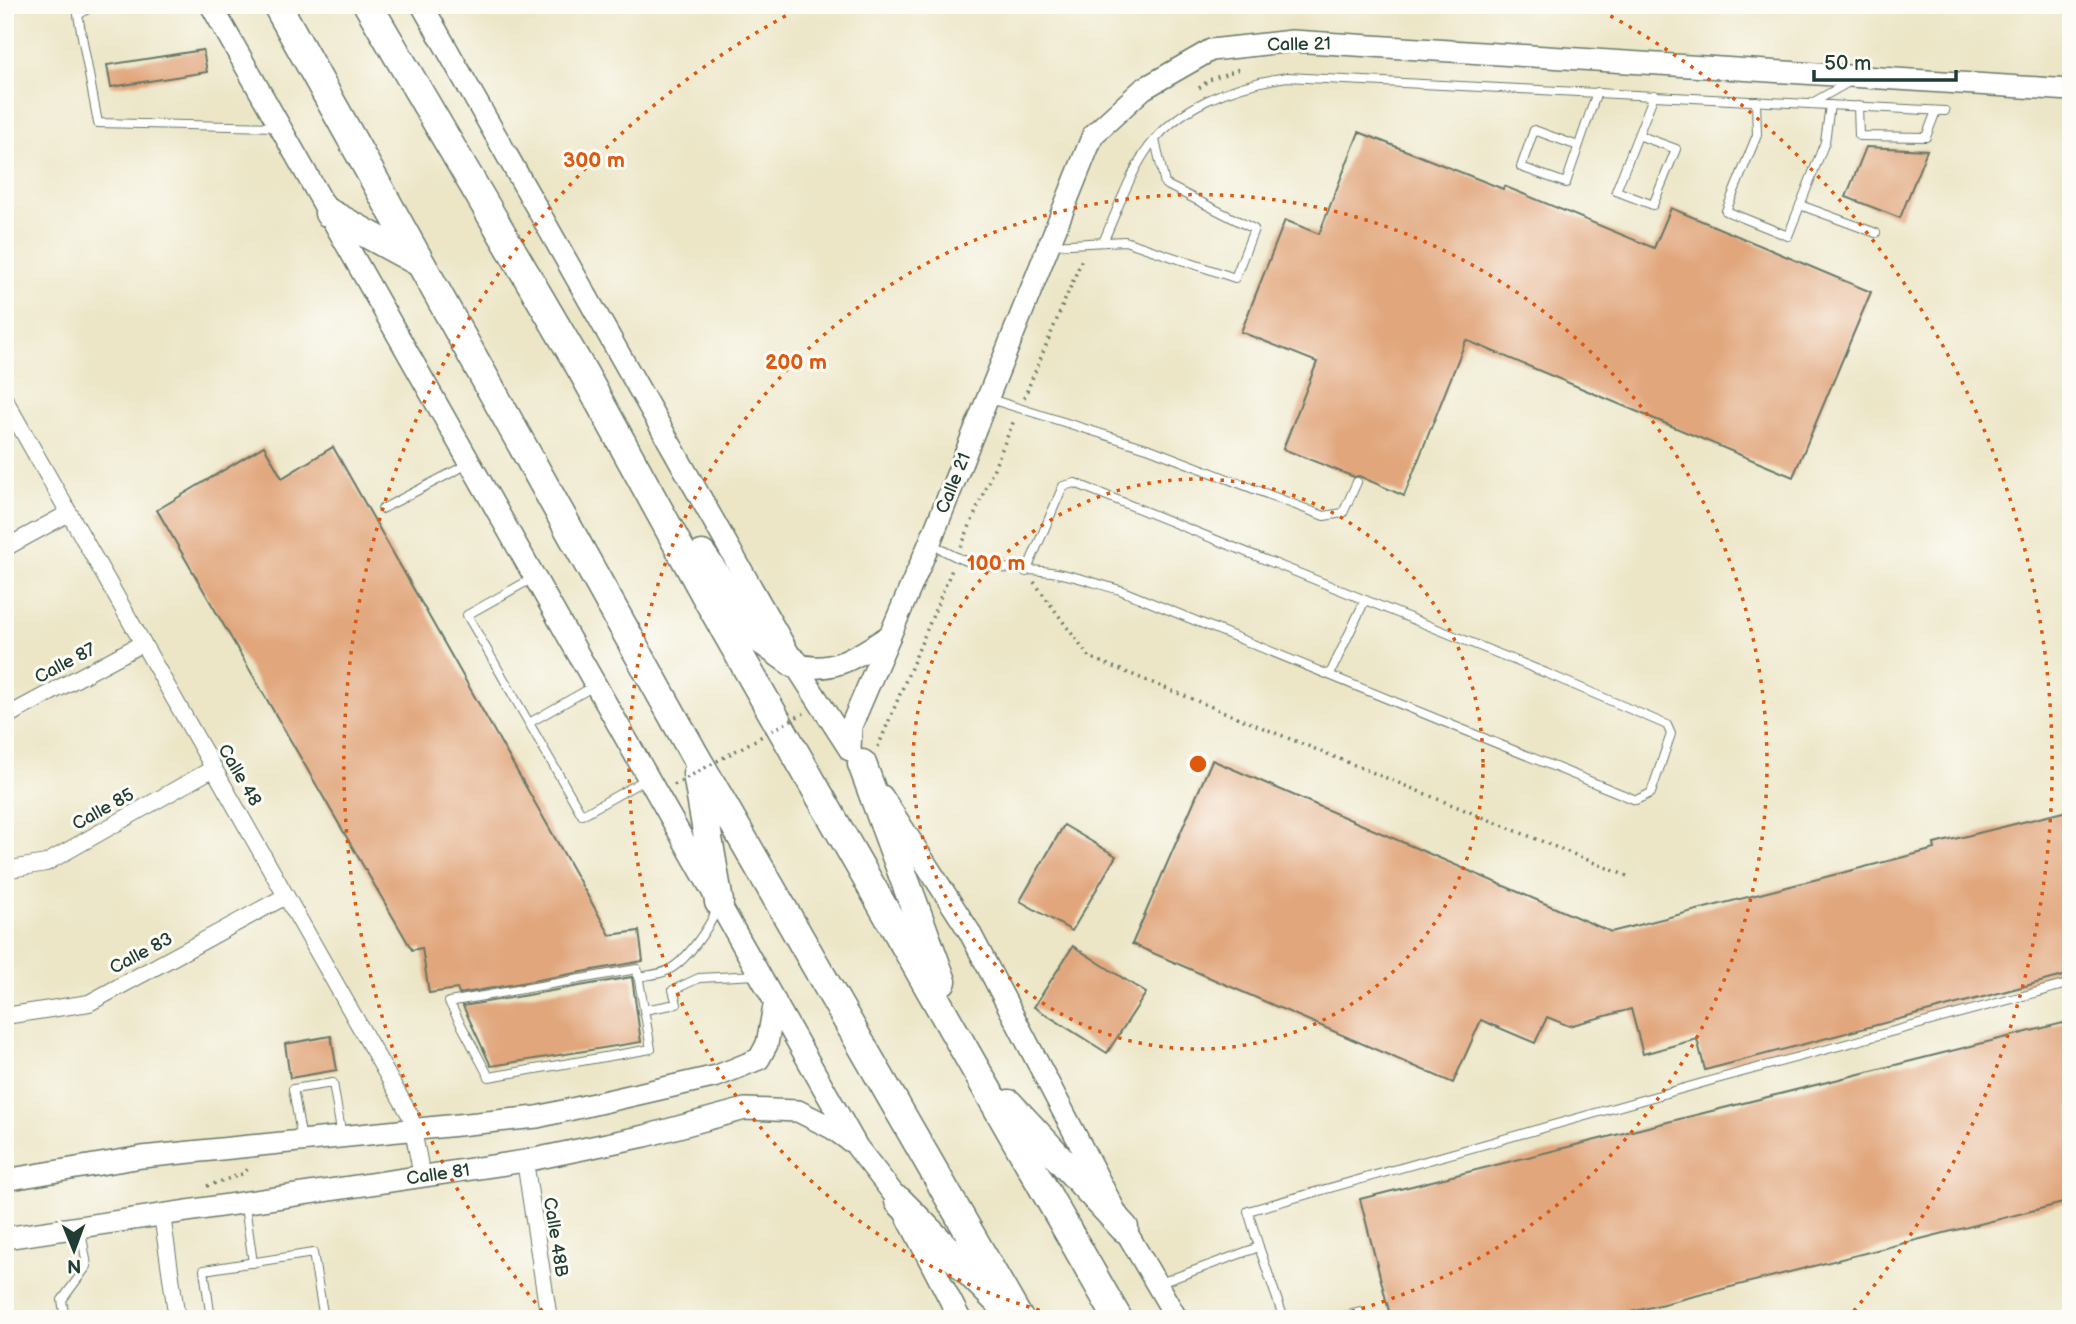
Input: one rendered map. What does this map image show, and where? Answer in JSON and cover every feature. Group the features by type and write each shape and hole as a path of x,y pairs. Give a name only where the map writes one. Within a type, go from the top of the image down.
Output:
{"highway":[{"path":"368,5 583,372 665,522 1118,1319"},
{"path":"280,8 417,261 1016,1319"},
{"path":"329,213 417,261"},
{"path":"665,522 684,526 760,639 794,663"},
{"path":"694,754 719,902"},
{"path":"861,758 974,1065 1124,1228"},
{"path":"900,1201 1016,1319"}],"main road":[{"path":"211,5 857,1147 900,1201 960,1319"},
{"path":"422,5 794,663 861,758 969,931 1124,1228 1177,1319"},
{"name":"Calle 21","path":"861,758 850,726 930,542 1093,135 1143,89 1211,50 1292,41 2071,90"},
{"path":"794,663 815,668 835,666 855,658 890,635"},
{"path":"5,1180 142,1157 537,1117 717,1076 759,1059 767,1044 775,1001"},
{"name":"Calle 81","path":"5,1238 525,1161 645,1136 745,1109 798,1111 832,1128 857,1147"}],"street":[{"name":"Calle 48","path":"5,400 410,1115 422,1176"},
{"path":"5,548 69,513"},
{"name":"Calle 87","path":"5,717 142,643"},
{"name":"Calle 85","path":"5,870 46,863 214,768"},
{"name":"Calle 83","path":"5,1016 89,1003 286,896"},
{"name":"Calle 48B","path":"525,1161 549,1319"},
{"path":"162,1215 177,1319"}],"lane":[{"path":"94,5 78,15 98,123 278,127"},
{"path":"1103,242 1143,155 1168,125 1202,103 1247,83 1287,77 1597,92 1858,106 1941,111 1926,137 1859,136 1858,106"},
{"path":"1810,104 1858,77"},
{"path":"1578,146 1534,130 1521,167 1566,183 1597,92"},
{"path":"1638,135 1676,149 1653,205 1616,191 1638,135 1654,95"},
{"path":"1756,101 1757,135 1726,211 1788,236 1825,142 1830,105"},
{"path":"1047,245 1125,241 1234,278 1254,229 1165,184 1155,140"},
{"path":"1800,205 1876,233"},
{"path":"987,399 1150,449 1324,516 1343,513 1357,482"},
{"path":"382,509 470,462"},
{"path":"930,542 956,559 1008,571 1026,572 1051,573 1120,590 1636,800 1651,793 1671,733 1667,725 1075,483 1063,486 1026,572"},
{"path":"535,576 467,615 582,815 649,777"},
{"path":"1330,674 1365,600"},
{"path":"529,723 597,685"},
{"path":"638,977 668,971 679,962 708,928 719,902"},
{"path":"637,969 638,977 651,1049 489,1077 449,1002 637,969"},
{"path":"644,1010 677,1004 673,990 699,978 760,975"},
{"path":"1284,1319 1248,1211 1700,1083 2071,983"},
{"path":"302,1140 293,1089 333,1083 342,1137"},
{"path":"244,1203 253,1263"},
{"path":"65,1319 62,1300 87,1266 80,1227"},
{"path":"1157,1284 1259,1247"},
{"path":"211,1319 204,1270 313,1253 324,1319"},
{"path":"1334,1319 1360,1312 1365,1319"}],"path":[{"path":"1190,95 1209,80 1252,64"},
{"path":"861,758 956,559 1088,243"},
{"path":"1026,572 1089,657 1627,876"},
{"path":"674,785 804,713"}],"building":[{"path":"203,50 207,72 111,87 107,65"},
{"path":"1359,132 1503,189 1504,186 1654,248 1671,208 1871,292 1793,477 1466,340 1404,496 1359,476 1354,477 1283,449 1317,362 1241,332 1285,220 1319,234"},
{"path":"1866,147 1927,150 1900,218 1846,197"},
{"path":"264,446 282,478 333,447 610,935 639,931 643,961 459,994 457,989 429,993 422,948 412,950 157,510"},
{"path":"1212,760 1611,932 1935,849 1934,844 2071,810 2071,974 1705,1070 1697,1039 1643,1054 1631,1009 1569,1026 1547,1017 1535,1043 1481,1020 1453,1083 1132,944"},
{"path":"1064,825 1116,856 1072,931 1020,901"},
{"path":"1073,946 1146,993 1107,1053 1034,1007"},
{"path":"632,977 641,1042 491,1066 463,1006"},
{"path":"2071,1021 2071,1201 1604,1319 1391,1319 1360,1199"},
{"path":"331,1036 337,1070 290,1078 285,1044"}]}
